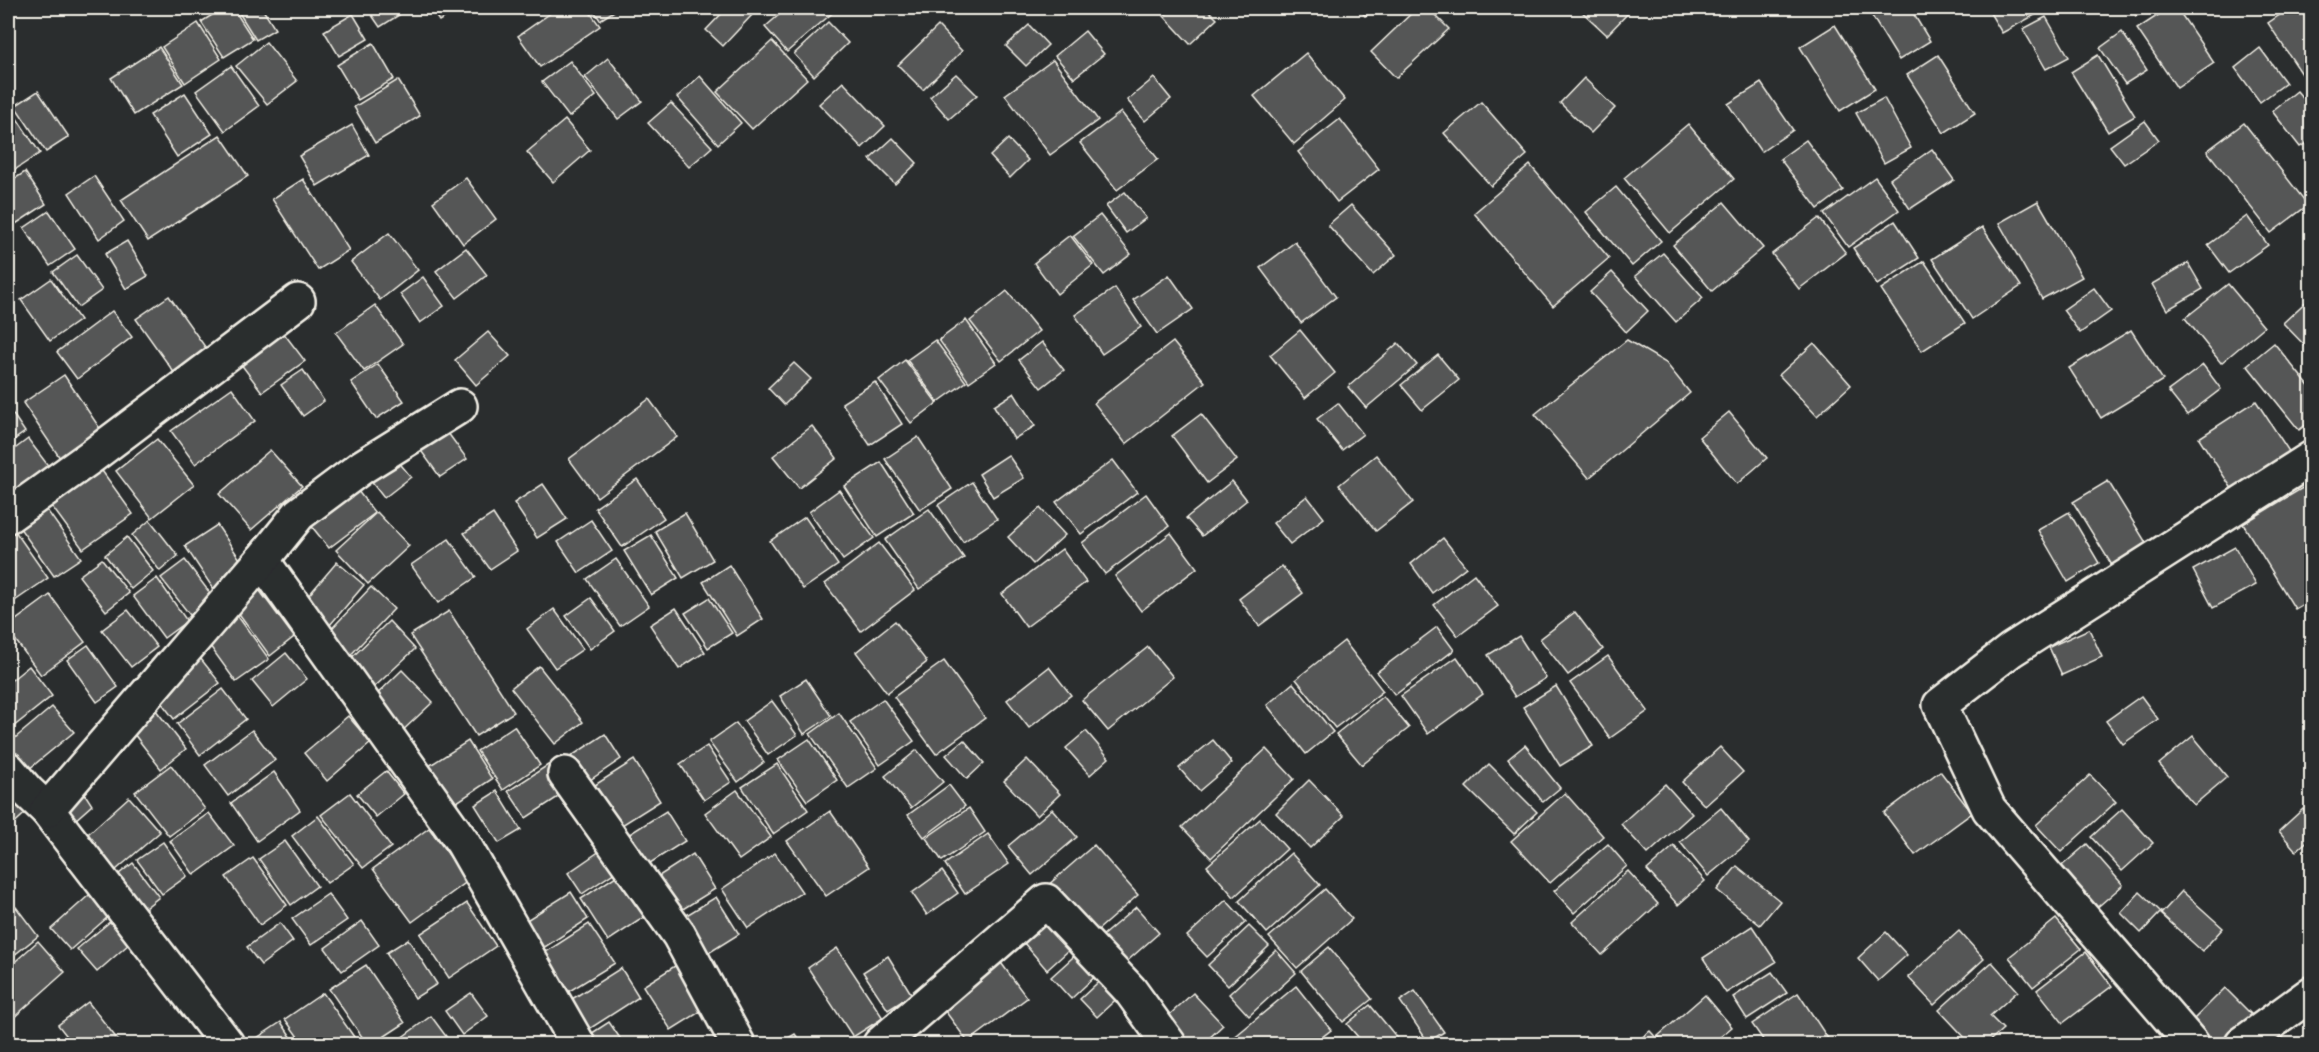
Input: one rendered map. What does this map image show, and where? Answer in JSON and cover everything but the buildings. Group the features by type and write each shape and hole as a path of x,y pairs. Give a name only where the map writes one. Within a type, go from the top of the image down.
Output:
{"street":[{"path":"8,516 92,456 298,301"},
{"path":"47,810 299,514 362,467 460,406"},
{"path":"2192,1044 1989,809 1940,705 2011,650 2312,458"},
{"path":"262,560 463,843 578,1044"},
{"path":"8,768 47,810 227,1044"},
{"path":"565,774 679,935 738,1044"},
{"path":"880,1044 1046,901 1130,990 1168,1044"},
{"path":"2242,1044 2312,993"}]}
